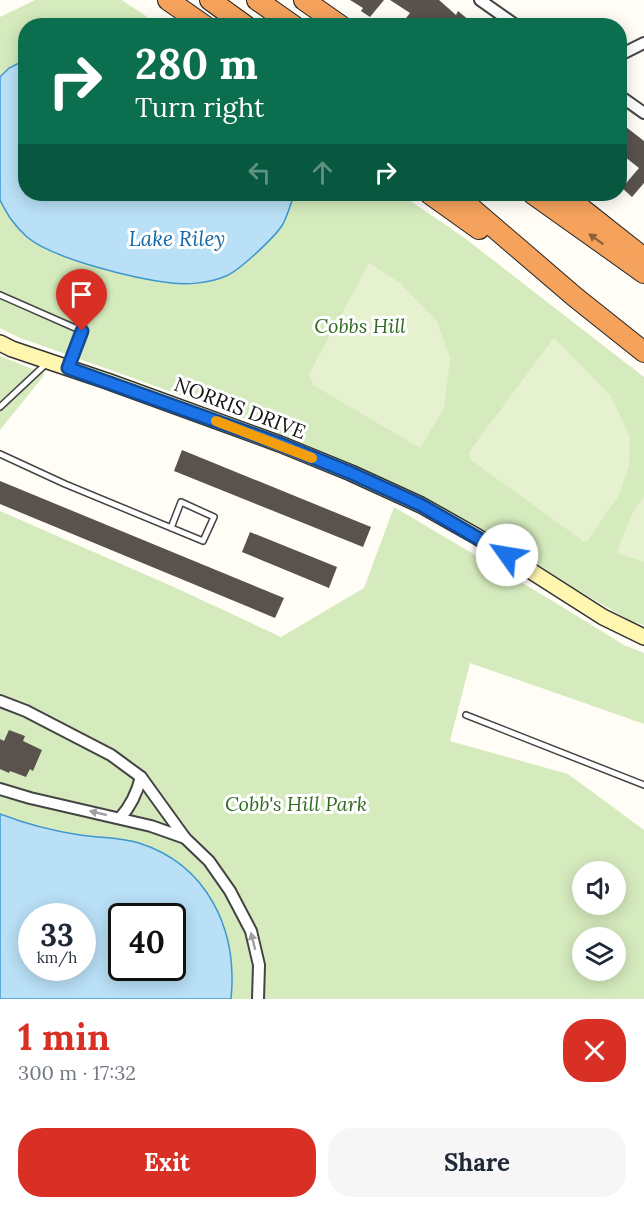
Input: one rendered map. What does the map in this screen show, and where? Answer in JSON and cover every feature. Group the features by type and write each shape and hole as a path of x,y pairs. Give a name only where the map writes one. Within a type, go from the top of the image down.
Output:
{"highway":[{"path":"168,0 194,18"},
{"path":"210,0 235,18"},
{"path":"257,0 283,18"},
{"path":"304,0 330,18"},
{"path":"440,201 625,337"},
{"path":"463,201 575,297 644,352"},
{"path":"543,201 644,273"},
{"path":"572,201 644,258"}],"street":[{"path":"480,0 506,18"},
{"path":"627,52 644,43"},
{"path":"627,101 644,113"},
{"name":"NORRIS DRIVE","path":"0,344 280,444 351,473 421,505 476,536 603,617 644,637"},
{"path":"0,701 26,711 111,755 141,777 185,838 209,861 230,891 250,931 259,965 258,999"},
{"path":"120,818 134,799 141,777"},
{"path":"0,789 152,826 185,838"}],"lane":[{"path":"0,295 82,331 68,368"},
{"path":"0,407 49,361"},
{"path":"0,454 65,484 171,528 203,541 214,517 181,502 171,528"},
{"path":"466,715 644,784"}],"green space":[{"name":"Cobbs Hill","path":"35,0 122,0 149,18 18,18 18,201 410,201 462,236 644,377 644,625 631,621 572,587 503,541 418,495 236,415 18,337 0,328 0,17"},
{"path":"369,263 399,282 437,321 450,358 444,409 420,448 313,385 309,374"},
{"path":"554,338 611,396 630,437 629,466 619,495 586,543 471,460 469,452"},
{"path":"0,356 45,374 0,430"},
{"path":"644,497 644,562 617,553 631,516"},
{"name":"Cobb's Hill Park","path":"394,507 624,645 644,653 644,724 470,663 450,741 568,774 644,830 644,999 0,999 0,511 281,637 364,588"}],"water":[{"name":"Lake Riley","path":"18,64 18,201 292,201 283,224 257,253 232,273 192,284 156,281 96,267 39,245 18,228 0,200 0,77 9,68"},
{"path":"0,814 60,831 139,843 163,853 183,867 214,903 223,925 232,973 231,999 0,999"}],"building":[{"path":"350,0 384,0 370,17 361,11 363,8"},
{"path":"390,0 439,0 456,15 458,11 466,18 406,18 410,13"},
{"path":"627,128 644,141 644,183 632,197 627,192 627,182 639,168 627,159"},
{"path":"182,450 371,527 363,547 174,471"},
{"path":"0,481 284,598 275,618 0,504"},
{"path":"250,532 337,567 329,588 242,552"},
{"path":"9,730 25,736 23,741 42,750 33,771 30,769 26,777 0,769 0,739 4,741"}],"slow traffic":[{"path":"216,421 312,458"}],"route":[{"path":"82,331 68,368 280,444 351,473 421,505 507,555"}]}
